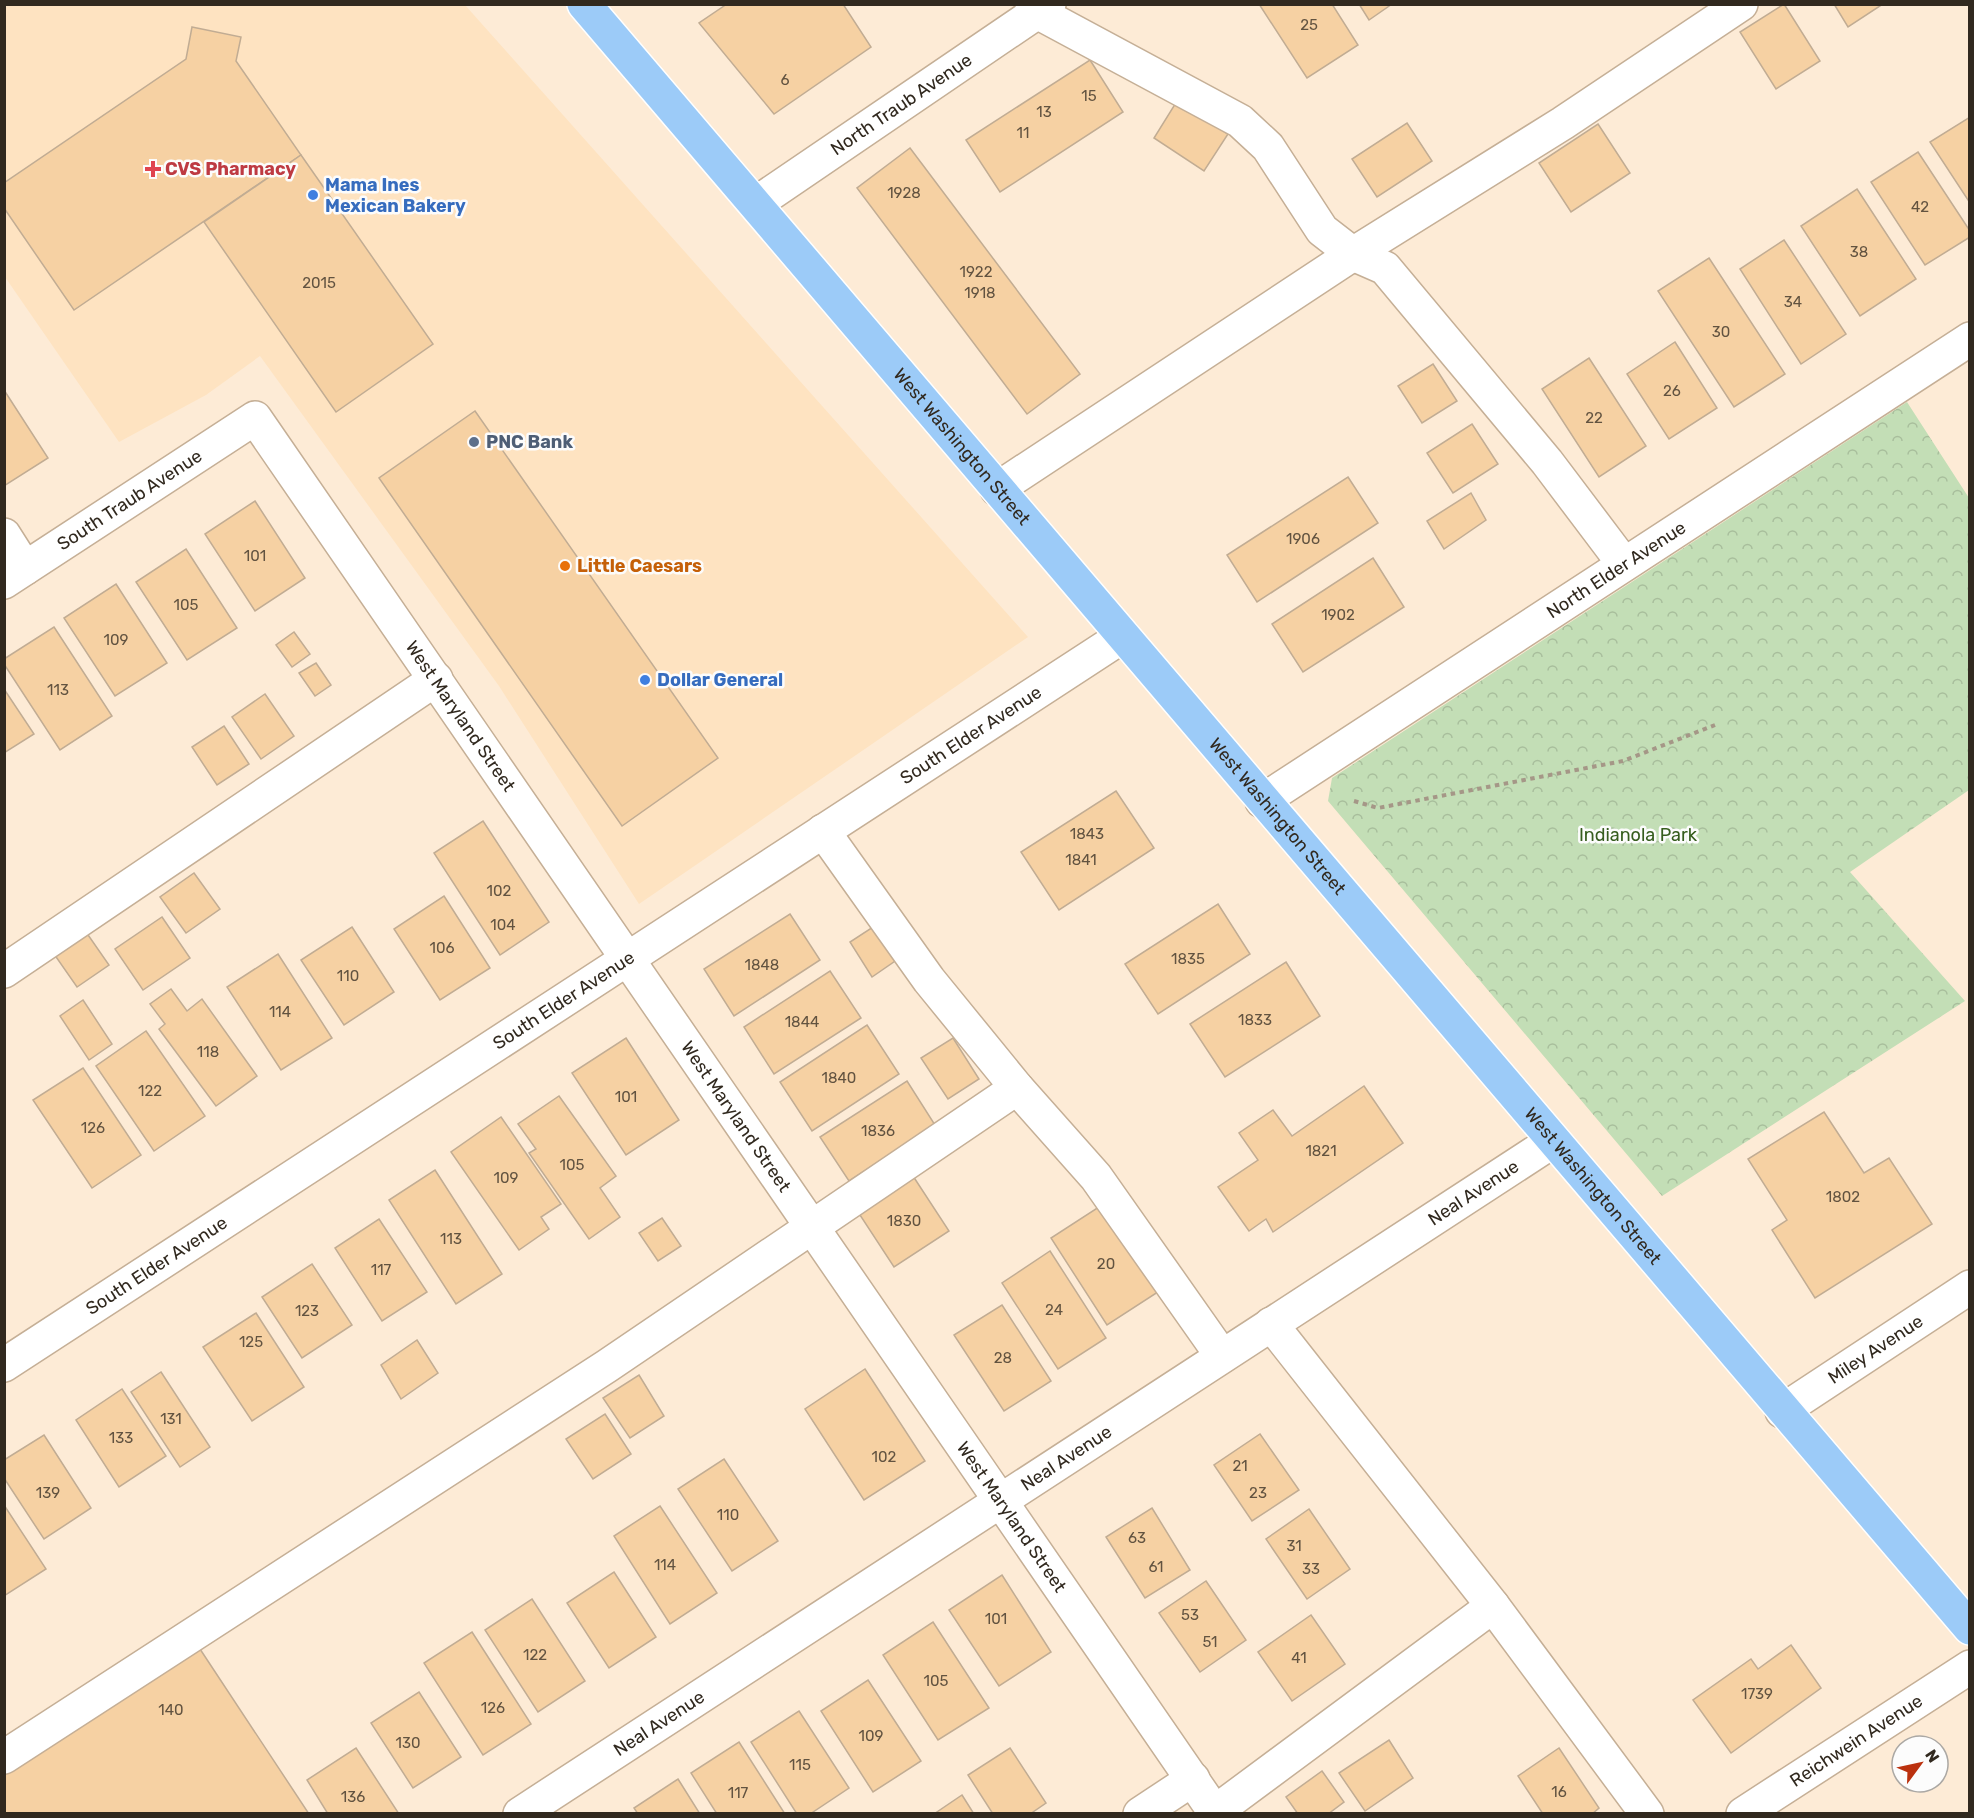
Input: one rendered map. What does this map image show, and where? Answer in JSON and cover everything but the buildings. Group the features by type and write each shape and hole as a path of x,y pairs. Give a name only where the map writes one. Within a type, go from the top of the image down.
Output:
{"main road":[{"name":"West Washington Street","path":"584,4 1970,1629"}],"street":[{"path":"998,489 1353,255 1563,123 1741,4"},
{"name":"North Traub Avenue","path":"755,204 1040,7"},
{"path":"1040,7 1239,121 1268,147 1322,230 1353,255 1384,268 1547,462 1624,564"},
{"name":"North Elder Avenue","path":"1262,801 1970,339"},
{"name":"South Traub Avenue","path":"15,575 255,418"},
{"name":"West Maryland Street","path":"255,418 1216,1813"},
{"path":"4,535 15,575"},
{"name":"South Elder Avenue","path":"4,1365 1123,636"},
{"path":"4,971 436,679"},
{"path":"823,831 928,980 1017,1088 1096,1177 1222,1356"},
{"path":"4,1757 607,1366 1017,1088"},
{"name":"Neal Avenue","path":"519,1814 1553,1141"},
{"name":"Miley Avenue","path":"1782,1410 1970,1287"},
{"path":"1271,1324 1493,1606 1647,1814"},
{"path":"1216,1813 1493,1606"},
{"name":"Reichwein Avenue","path":"1743,1814 1970,1667"},
{"path":"1140,1814 1193,1779"}],"path":[{"path":"1354,801 1378,808 1623,761 1715,725"}],"shaded area":[{"path":"4,5 465,5 1028,637 639,904 499,686 260,356 206,395 119,442 5,277"}],"green space":[{"name":"Indianola Park","path":"1907,402 1969,498 1969,790 1850,872 1965,1001 1662,1196 1328,801 1332,778"}],"place":[{"name":"CVS Pharmacy","path":"153,169"},
{"name":"Mama Ines Mexican Bakery","path":"313,195"},
{"name":"PNC Bank","path":"474,442"},
{"name":"Little Caesars","path":"565,566"},
{"name":"Dollar General","path":"645,680"}]}
